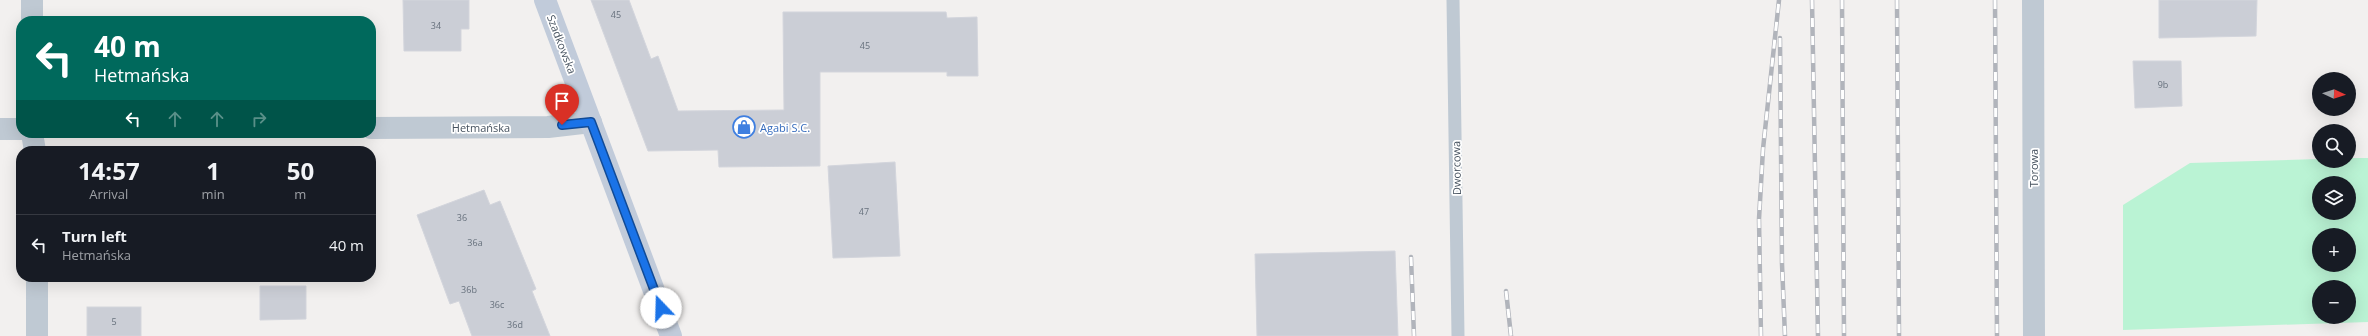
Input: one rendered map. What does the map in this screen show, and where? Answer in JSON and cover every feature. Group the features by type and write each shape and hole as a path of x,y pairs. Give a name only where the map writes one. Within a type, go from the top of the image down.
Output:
{"street":[{"path":"32,0 32,16"},
{"name":"Szadkowska","path":"545,0 671,336"},
{"name":"Torowa","path":"2033,0 2034,336"},
{"name":"Hetmańska","path":"376,128 548,127 591,122"},
{"path":"0,129 16,129"},
{"path":"37,282 37,336"}],"lane":[{"name":"Dworcowa","path":"1453,0 1458,336"}],"green space":[{"path":"2356,158 2368,158 2368,322 2356,322 2356,280 2312,280 2312,324 2123,330 2123,205 2190,163 2312,159 2312,168 2356,168"}],"building":[{"path":"403,0 469,0 469,29 461,29 461,51 404,51"},
{"path":"591,0 629,0 651,59 658,56 678,111 784,110 783,12 946,12 947,18 977,17 978,76 947,76 947,72 820,72 820,166 719,167 718,150 648,151"},
{"path":"2159,0 2257,0 2256,36 2159,38"},
{"path":"2133,61 2181,61 2182,106 2135,108"},
{"path":"895,162 900,256 833,258 828,166"},
{"path":"484,190 490,205 500,201 536,289 532,291 550,336 472,336 459,301 450,304 417,215"},
{"path":"1395,251 1398,336 1257,336 1255,254"},
{"path":"260,286 306,286 306,319 260,320"},
{"path":"87,307 141,307 141,336 87,336"}],"railway":[{"path":"1761,336 1759,219 1763,149 1779,0"},
{"path":"1812,0 1818,336"},
{"path":"1842,0 1844,336"},
{"path":"1897,0 1899,336"},
{"path":"1995,0 1997,336"},
{"path":"1780,38 1782,264 1785,336"},
{"path":"1411,257 1414,336"},
{"path":"1506,291 1511,336"}],"place":[{"name":"Agabi S.C.","path":"744,127"}],"route":[{"path":"562,125 591,122 661,308"}]}
